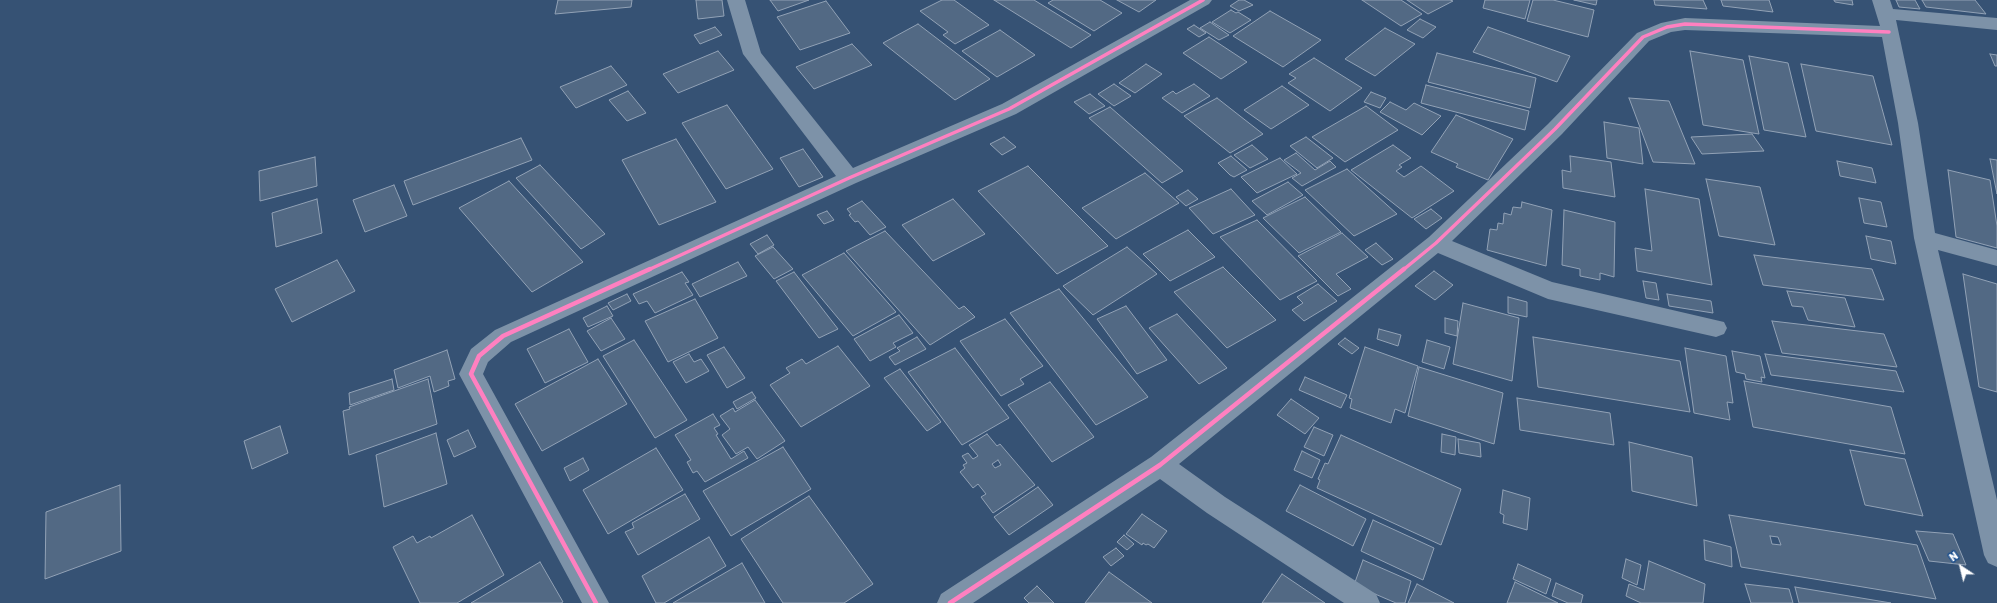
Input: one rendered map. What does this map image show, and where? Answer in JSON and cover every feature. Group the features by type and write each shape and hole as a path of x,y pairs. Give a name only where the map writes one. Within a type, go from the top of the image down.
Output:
{"street":[{"path":"736,0 752,54 849,178"},
{"path":"596,603 471,374 479,356 503,336 849,178 1009,109 1203,0"},
{"path":"1885,15 1908,123 1925,238 1997,555"},
{"path":"950,603 1160,465 1436,243 1555,129 1643,37 1667,27 1685,24 1885,15 1997,24"},
{"path":"1925,238 1997,258"},
{"path":"1436,243 1548,290 1716,328"},
{"path":"1160,465 1216,505 1363,602"}],"building":[{"path":"558,0 632,0 631,7 555,14"},
{"path":"696,0 722,0 724,16 698,19"},
{"path":"770,0 809,0 778,11"},
{"path":"942,0 954,0 989,25 955,44 943,35 948,32 920,11"},
{"path":"994,0 1034,0 1091,35 1071,48"},
{"path":"1053,0 1100,0 1122,13 1094,31 1048,3"},
{"path":"1117,0 1156,0 1139,12"},
{"path":"1239,0 1244,0 1253,5 1239,11 1230,6"},
{"path":"1362,0 1401,0 1422,14 1401,26"},
{"path":"1407,0 1450,0 1453,1 1428,14"},
{"path":"1485,0 1530,0 1525,19 1483,8"},
{"path":"1533,0 1553,0 1594,10 1588,37 1527,21"},
{"path":"1574,0 1597,0 1596,5"},
{"path":"1654,0 1703,0 1707,9 1655,5"},
{"path":"1721,0 1769,0 1773,12 1723,6"},
{"path":"1834,0 1852,0 1853,5 1835,2"},
{"path":"1896,0 1915,0 1920,9 1899,7"},
{"path":"1922,0 1975,0 1986,14 1926,7"},
{"path":"826,1 850,33 800,50 777,17"},
{"path":"1231,10 1236,13 1238,12 1251,20 1230,33 1212,22"},
{"path":"1270,11 1321,40 1283,67 1233,36"},
{"path":"1420,19 1436,27 1423,38 1407,30"},
{"path":"1210,22 1229,35 1219,40 1200,28"},
{"path":"918,24 990,79 955,100 883,43"},
{"path":"1194,25 1206,33 1199,37 1187,29"},
{"path":"715,27 722,35 700,44 694,35"},
{"path":"1488,27 1570,56 1557,82 1473,52"},
{"path":"1385,28 1415,44 1375,76 1345,59"},
{"path":"1000,30 1035,55 997,77 962,51"},
{"path":"1209,37 1247,62 1221,79 1183,53"},
{"path":"852,44 872,65 814,89 796,67"},
{"path":"718,51 734,70 678,93 663,74"},
{"path":"1690,51 1743,60 1759,134 1703,125"},
{"path":"1437,53 1536,78 1530,108 1428,82"},
{"path":"1990,54 1997,55 1997,66 1995,66"},
{"path":"1749,56 1788,63 1806,137 1764,130"},
{"path":"1314,58 1362,88 1330,111 1288,83 1296,78 1289,74"},
{"path":"1146,64 1162,74 1135,93 1119,83"},
{"path":"1801,64 1873,76 1892,145 1816,131"},
{"path":"611,66 627,85 576,108 560,87"},
{"path":"1114,84 1131,96 1114,106 1098,94"},
{"path":"1194,84 1210,96 1182,113 1162,98 1173,91 1176,94"},
{"path":"1426,85 1529,111 1525,130 1421,103"},
{"path":"1282,86 1309,105 1271,129 1244,110"},
{"path":"628,91 646,113 627,121 609,100"},
{"path":"1371,92 1386,98 1380,108 1364,102"},
{"path":"1090,94 1105,106 1089,114 1074,102"},
{"path":"1217,98 1263,134 1230,153 1184,116"},
{"path":"1629,98 1669,101 1695,164 1653,162"},
{"path":"1390,102 1406,110 1414,103 1441,116 1422,135 1380,112"},
{"path":"727,105 773,169 726,189 682,123"},
{"path":"1366,106 1398,130 1345,162 1312,137"},
{"path":"1110,107 1183,171 1162,183 1089,118"},
{"path":"1456,115 1513,139 1488,180 1456,167 1458,164 1431,152"},
{"path":"1604,122 1639,128 1643,164 1607,158"},
{"path":"1752,134 1764,151 1702,154 1691,137"},
{"path":"1004,137 1016,147 1002,155 990,144"},
{"path":"1306,137 1333,158 1317,168 1290,146"},
{"path":"521,138 532,160 413,205 404,181"},
{"path":"676,139 716,202 659,225 622,160"},
{"path":"1252,145 1268,159 1250,168 1234,155"},
{"path":"1393,145 1411,158 1399,165 1402,167 1396,171 1404,177 1421,166 1454,191 1412,218 1351,170"},
{"path":"803,149 823,177 799,187 780,158"},
{"path":"1296,153 1315,170 1330,161 1336,167 1302,186 1292,178 1301,173 1284,160"},
{"path":"1231,156 1247,170 1234,177 1230,175 1218,163"},
{"path":"1570,156 1611,162 1615,197 1563,188 1562,170 1571,172"},
{"path":"315,157 317,186 260,201 259,171"},
{"path":"1280,158 1297,174 1257,193 1241,177"},
{"path":"1990,159 1997,160 1997,194"},
{"path":"1837,161 1872,168 1876,183 1840,176"},
{"path":"540,165 605,234 581,249 516,178"},
{"path":"1028,166 1108,246 1057,274 978,191"},
{"path":"1347,169 1397,214 1354,236 1305,190"},
{"path":"1948,170 1990,180 1997,226 1997,248 1956,237"},
{"path":"1145,173 1179,203 1116,239 1082,208"},
{"path":"1706,179 1760,187 1775,245 1719,236"},
{"path":"509,181 583,262 532,292 459,208"},
{"path":"1288,182 1303,195 1267,215 1252,201"},
{"path":"394,185 407,216 365,232 353,200"},
{"path":"1231,189 1255,215 1213,234 1189,208"},
{"path":"1645,189 1699,199 1712,285 1637,271 1635,248 1652,251"},
{"path":"1188,190 1198,199 1186,206 1176,197"},
{"path":"1305,197 1341,232 1299,253 1263,218"},
{"path":"1859,198 1881,202 1887,227 1864,223"},
{"path":"317,199 322,233 276,247 272,213"},
{"path":"953,199 985,234 933,261 902,225"},
{"path":"862,201 886,227 870,235 858,221 855,222 849,215 851,214 847,209"},
{"path":"1522,202 1552,210 1546,266 1487,250 1490,229 1497,230 1498,223 1503,224 1504,213 1511,215 1513,207 1521,208"},
{"path":"1431,209 1442,218 1426,229 1414,219"},
{"path":"1564,210 1615,222 1614,277 1600,273 1600,280 1580,276 1580,269 1562,265"},
{"path":"827,211 834,220 824,224 817,215"},
{"path":"1257,220 1317,281 1280,300 1220,237"},
{"path":"1188,230 1215,257 1170,281 1143,254"},
{"path":"885,231 959,309 964,306 975,317 930,345 846,251"},
{"path":"1342,233 1368,257 1336,274 1351,289 1338,296 1298,256"},
{"path":"767,235 774,245 758,254 750,244"},
{"path":"1866,236 1891,241 1896,264 1871,259"},
{"path":"1376,243 1393,259 1382,265 1365,250"},
{"path":"773,247 793,269 774,279 755,256"},
{"path":"1127,247 1157,274 1093,315 1063,286"},
{"path":"844,253 896,312 853,336 802,275"},
{"path":"1754,255 1872,269 1884,300 1763,285"},
{"path":"337,260 355,291 292,322 275,289"},
{"path":"738,262 747,276 700,297 692,284"},
{"path":"1223,267 1276,320 1227,348 1174,292"},
{"path":"1434,271 1453,285 1435,300 1415,286"},
{"path":"682,272 689,282 685,283 693,295 655,313 647,301 639,304 633,294"},
{"path":"794,272 838,329 819,338 776,281"},
{"path":"1963,274 1997,284 1997,392 1979,387"},
{"path":"1643,281 1656,283 1659,300 1646,298"},
{"path":"1318,284 1337,301 1304,321 1292,310 1303,303 1297,297"},
{"path":"1059,289 1148,397 1096,425 1010,313"},
{"path":"1787,291 1845,298 1855,327 1808,320 1803,307 1792,306"},
{"path":"627,294 631,301 613,310 608,303"},
{"path":"1667,294 1711,301 1713,313 1669,306"},
{"path":"1508,297 1527,302 1527,317 1508,313"},
{"path":"695,299 718,338 668,362 645,321"},
{"path":"1463,303 1519,318 1512,381 1453,364"},
{"path":"607,306 613,316 588,327 583,318"},
{"path":"1126,306 1167,360 1137,374 1097,319"},
{"path":"1177,314 1227,368 1199,384 1149,328"},
{"path":"899,315 913,333 893,343 896,347 870,361 854,339"},
{"path":"611,318 625,339 601,351 587,331"},
{"path":"1445,318 1458,321 1457,336 1445,333"},
{"path":"1005,319 1043,366 1020,379 1024,384 1001,396 960,341"},
{"path":"1772,321 1884,334 1897,367 1782,353"},
{"path":"569,329 588,362 545,383 527,349"},
{"path":"1379,329 1401,335 1398,346 1377,339"},
{"path":"917,337 926,349 895,365 889,357 900,351 897,348"},
{"path":"1533,337 1680,361 1690,412 1538,387"},
{"path":"1345,338 1359,348 1352,354 1338,344"},
{"path":"634,340 687,420 655,438 603,356"},
{"path":"1427,340 1450,347 1444,369 1422,362"},
{"path":"838,346 870,386 801,427 770,385 790,373 786,368 802,359 806,364"},
{"path":"724,347 745,378 727,388 707,355"},
{"path":"1365,347 1418,366 1405,413 1395,409 1391,423 1350,408 1352,399 1349,398"},
{"path":"955,348 1009,418 962,445 908,372"},
{"path":"1685,348 1726,356 1733,403 1727,402 1730,420 1694,413"},
{"path":"447,350 455,379 448,381 449,386 434,392 430,376 398,388 394,370"},
{"path":"1732,351 1760,356 1765,378 1761,377 1762,382 1746,379 1745,374 1736,372"},
{"path":"689,354 694,362 701,359 709,371 686,383 673,362"},
{"path":"1765,354 1896,371 1904,392 1771,375"},
{"path":"598,359 627,404 542,451 515,404"},
{"path":"1419,367 1503,393 1494,444 1408,416"},
{"path":"900,369 941,422 927,431 884,378"},
{"path":"1305,377 1347,395 1341,408 1299,390"},
{"path":"392,379 394,390 350,405 349,393"},
{"path":"428,379 437,424 349,455 343,411 350,409 349,407"},
{"path":"1744,381 1891,407 1905,454 1753,427"},
{"path":"1050,382 1094,437 1052,462 1008,405"},
{"path":"752,392 756,398 737,409 733,402"},
{"path":"1517,398 1610,413 1614,445 1520,430"},
{"path":"1291,399 1319,418 1305,434 1277,415"},
{"path":"755,400 785,441 757,459 748,447 736,454 722,435 730,429 720,416 733,408 735,412"},
{"path":"713,414 720,425 714,428 718,434 716,435 731,459 744,451 748,458 705,482 697,471 693,473 687,462 691,460 675,435"},
{"path":"280,426 288,453 252,469 244,441"},
{"path":"1314,427 1333,435 1324,456 1304,447"},
{"path":"468,430 476,447 454,457 447,440"},
{"path":"436,433 447,484 384,507 376,455"},
{"path":"987,434 997,446 1000,444 1035,485 993,513 981,497 986,494 978,484 973,488 960,472 965,468 963,465 967,463 962,456 968,453 973,459 978,456 969,445","holes":["998,460 1001,465 995,468 992,464"]},
{"path":"1442,434 1456,437 1455,455 1441,452"},
{"path":"1341,435 1461,489 1441,545 1317,488 1320,480 1318,479 1325,463 1328,464"},
{"path":"1458,439 1480,443 1481,457 1459,453"},
{"path":"1629,442 1692,457 1697,506 1632,491"},
{"path":"783,447 811,489 731,536 703,491"},
{"path":"656,448 683,490 608,534 583,490"},
{"path":"1850,450 1905,459 1923,516 1865,505"},
{"path":"1302,451 1320,460 1312,478 1294,470"},
{"path":"583,458 589,470 570,481 564,468"},
{"path":"120,485 121,551 45,579 46,512"},
{"path":"1300,485 1366,519 1353,546 1286,511"},
{"path":"1038,487 1053,505 1009,535 994,517"},
{"path":"1503,490 1530,498 1527,530 1503,523 1504,515 1500,513"},
{"path":"685,494 700,519 638,555 625,532 634,528 632,523"},
{"path":"809,496 873,584 844,603 783,603 741,539"},
{"path":"1142,514 1167,531 1154,548 1148,544 1146,545 1143,543 1142,545 1126,534"},
{"path":"472,515 504,575 457,603 420,603 393,547 413,536 417,543 430,536 431,538"},
{"path":"1729,515 1917,545 1936,599 1741,567","holes":["1770,536 1778,537 1781,545 1772,544"]},
{"path":"1373,520 1434,548 1423,580 1361,551"},
{"path":"1916,531 1953,534 1966,565 1929,561"},
{"path":"1124,535 1134,544 1127,550 1117,542"},
{"path":"709,537 726,566 664,603 656,603 642,576"},
{"path":"1704,540 1731,547 1732,567 1705,560"},
{"path":"1116,548 1124,556 1111,566 1103,557"},
{"path":"1626,559 1641,565 1637,585 1622,578"},
{"path":"1363,560 1411,581 1405,603 1396,603 1354,585"},
{"path":"1649,561 1705,584 1703,603 1641,603 1626,596 1629,584 1644,590"},
{"path":"540,562 563,602 471,603"},
{"path":"742,563 765,603 673,603"},
{"path":"1518,564 1551,579 1546,594 1513,579"},
{"path":"1109,572 1152,603 1085,603"},
{"path":"1282,574 1325,603 1262,603"},
{"path":"1515,582 1558,603 1507,603"},
{"path":"1556,583 1583,595 1581,603 1568,603 1552,596"},
{"path":"1417,584 1454,603 1408,603"},
{"path":"1745,584 1789,589 1793,603 1751,603"},
{"path":"1037,586 1054,603 1029,603 1024,598"},
{"path":"1795,587 1891,603 1799,603"}],"cycle path":[{"path":"596,603 471,374 479,356 503,336 849,178 1009,109 1203,0"},
{"path":"950,603 1160,465 1436,243 1555,129 1643,37 1667,27 1685,24 1889,32"}]}
